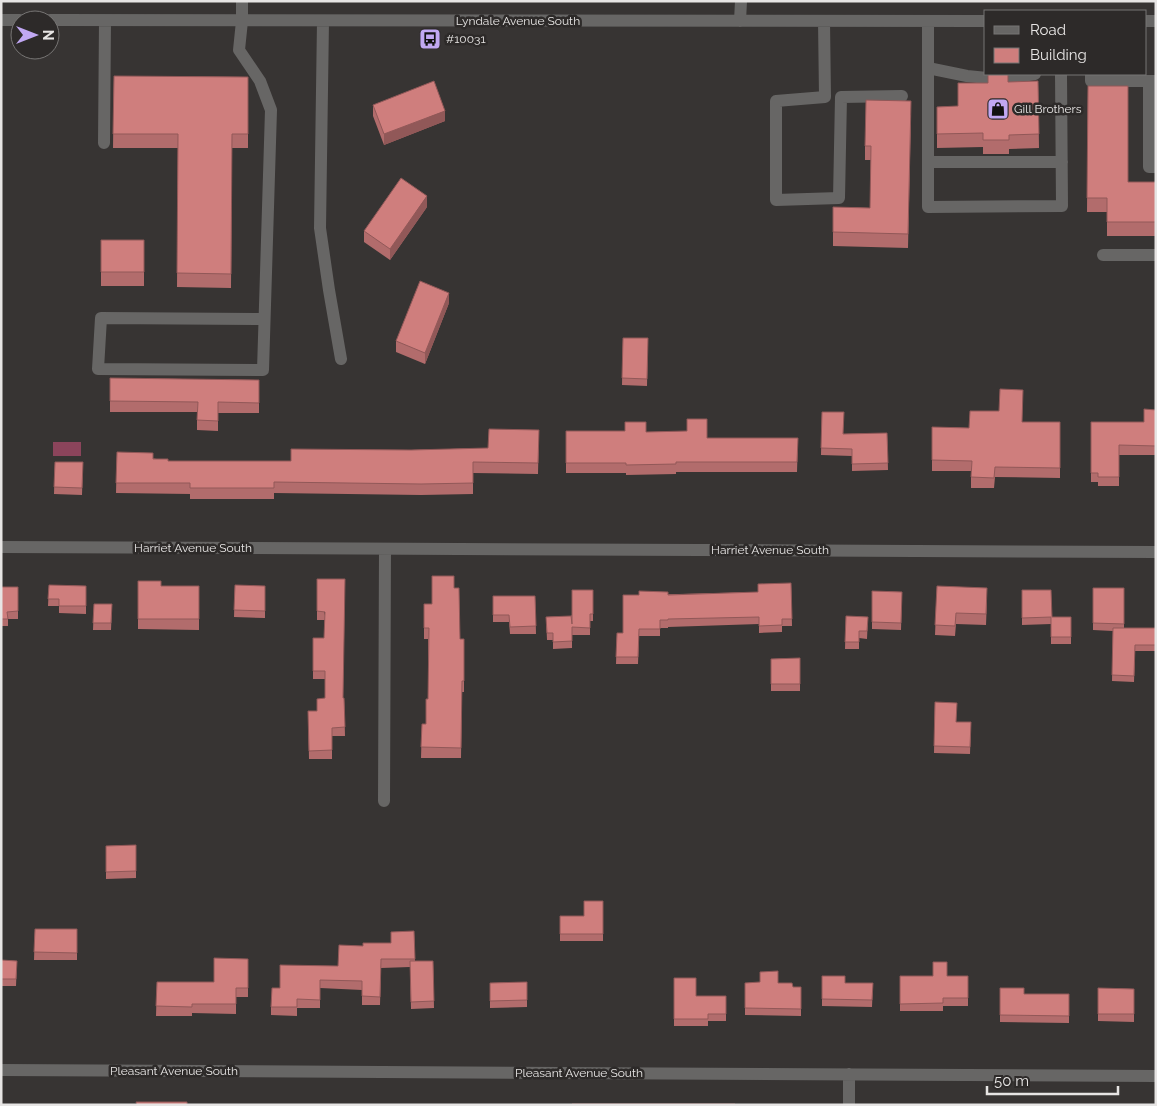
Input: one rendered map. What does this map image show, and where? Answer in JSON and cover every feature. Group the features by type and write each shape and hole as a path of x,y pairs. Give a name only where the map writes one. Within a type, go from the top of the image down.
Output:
{"street":[{"path":"242,1 239,50 260,81 271,110 263,370 98,369 101,318 264,318"},
{"path":"740,21 741,1"},
{"name":"Lyndale Avenue South","path":"60,20 984,21"},
{"path":"104,143 105,20"},
{"path":"323,20 320,228 341,359"},
{"path":"824,21 826,97"},
{"path":"928,21 928,207 1062,206 1061,75"},
{"path":"928,68 987,78"},
{"path":"1008,78 1029,75"},
{"path":"1091,75 1091,81 1152,82 1149,167 1156,167"},
{"path":"841,97 839,198 776,200 776,101 826,97 902,96"},
{"path":"928,162 1062,162"},
{"path":"1103,255 1156,255"},
{"name":"Harriet Avenue South","path":"1,547 1156,552"},
{"path":"384,549 384,801"},
{"name":"Pleasant Avenue South","path":"1,1070 1156,1076"},
{"path":"849,1074 849,1105"}],"shaded area":[{"path":"53,442 81,442 81,456 53,456"}],"building":[{"name":"Gill Brothers","path":"988,75 1008,75 1008,82 1038,81 1039,134 1009,135 1009,140 983,140 983,133 937,134 937,107 958,106 958,83 988,83"},
{"path":"114,76 248,77 248,134 232,134 231,274 177,273 178,134 113,134"},
{"path":"434,81 445,111 384,134 373,105"},
{"path":"1088,86 1128,86 1128,182 1156,182 1156,222 1107,222 1107,198 1087,198"},
{"path":"866,100 911,101 908,234 833,232 833,207 870,208 871,146 865,146"},
{"path":"401,178 427,196 390,249 364,231"},
{"path":"101,240 144,240 144,272 101,272"},
{"path":"420,281 449,293 425,353 396,341"},
{"path":"623,338 648,338 647,379 622,378"},
{"path":"110,378 259,380 259,403 218,402 218,421 197,420 198,402 110,401"},
{"path":"1000,389 1023,390 1022,422 1060,422 1060,468 995,467 994,478 971,477 972,461 932,460 932,427 969,428 970,411 999,411"},
{"path":"1144,409 1156,410 1156,446 1119,445 1119,477 1098,477 1098,473 1091,473 1091,422 1144,422"},
{"path":"822,412 844,412 843,434 887,433 888,463 852,464 852,449 821,448"},
{"path":"687,419 707,419 707,438 798,438 797,462 676,462 676,464 626,465 626,463 566,463 566,431 625,431 625,422 646,422 646,432 687,431"},
{"path":"489,429 539,430 538,463 473,462 473,483 274,482 274,488 190,488 190,483 116,483 117,452 153,453 153,459 168,459 168,461 291,461 291,449 411,450 488,448"},
{"path":"55,462 83,462 82,488 54,487"},
{"path":"432,576 454,576 454,588 459,588 460,639 464,639 461,748 421,747 422,724 426,724 426,699 428,699 429,628 424,628 424,604 432,604"},
{"path":"317,579 345,579 343,698 345,727 332,728 332,750 309,751 308,711 317,711 317,699 325,698 325,671 313,671 313,638 324,638 325,612 317,611"},
{"path":"138,581 161,581 161,586 199,586 199,619 138,619"},
{"path":"791,583 792,619 782,619 782,625 759,626 759,617 660,620 660,629 639,629 638,657 616,657 617,633 623,633 623,595 639,595 639,591 668,592 668,595 758,592 758,584"},
{"path":"49,585 86,586 86,606 59,606 59,599 48,599"},
{"path":"235,585 265,586 265,611 234,610"},
{"path":"937,586 987,588 986,614 956,613 955,626 935,625"},
{"path":"1,587 18,587 18,611 7,612 8,619 1,619"},
{"path":"1093,588 1124,588 1124,624 1093,623"},
{"path":"572,590 593,590 593,614 590,614 590,628 572,627 572,641 553,642 553,633 547,633 546,617 571,616 572,624"},
{"path":"1022,590 1051,590 1052,617 1071,617 1071,637 1051,637 1051,617 1022,618"},
{"path":"872,591 902,592 901,623 872,622"},
{"path":"493,596 535,596 536,626 510,627 509,615 493,615"},
{"path":"94,604 112,604 111,623 93,623"},
{"path":"846,616 868,617 867,631 859,631 859,642 845,642"},
{"path":"1113,628 1156,628 1156,645 1135,645 1134,676 1112,675"},
{"path":"800,658 800,684 771,684 771,659"},
{"path":"935,702 957,703 956,722 971,722 970,747 934,746"},
{"path":"136,845 136,871 106,872 106,846"},
{"path":"584,901 603,901 603,934 560,934 560,916 584,916"},
{"path":"35,929 77,929 77,953 34,952"},
{"path":"414,931 415,959 381,959 380,997 362,996 362,981 320,980 320,1000 297,999 297,1007 271,1007 272,988 280,988 280,965 338,966 339,945 363,946 363,943 391,943 391,932"},
{"path":"214,958 248,959 248,988 236,988 236,1004 192,1004 192,1007 156,1006 157,982 214,982"},
{"path":"1,960 17,961 16,979 1,979"},
{"path":"410,961 433,961 434,1001 411,1002"},
{"path":"933,962 947,962 947,976 968,976 968,998 943,998 943,1003 900,1004 900,976 933,976"},
{"path":"778,971 778,983 792,983 793,987 801,987 801,1009 745,1008 745,983 760,982 760,972"},
{"path":"822,976 845,976 845,983 873,983 872,1000 822,999"},
{"path":"674,978 696,978 696,996 726,996 726,1014 708,1014 708,1019 674,1019"},
{"path":"527,982 527,1000 490,1001 490,983"},
{"path":"1000,988 1024,988 1024,994 1069,994 1069,1016 1000,1015"},
{"path":"1098,988 1134,989 1134,1014 1098,1014"},
{"path":"136,1102 187,1102 187,1105 137,1105"},
{"path":"735,1104 735,1105 572,1105"}],"place":[{"name":"#10031","path":"430,39"},
{"name":"Gill Brothers","path":"998,109"}]}
